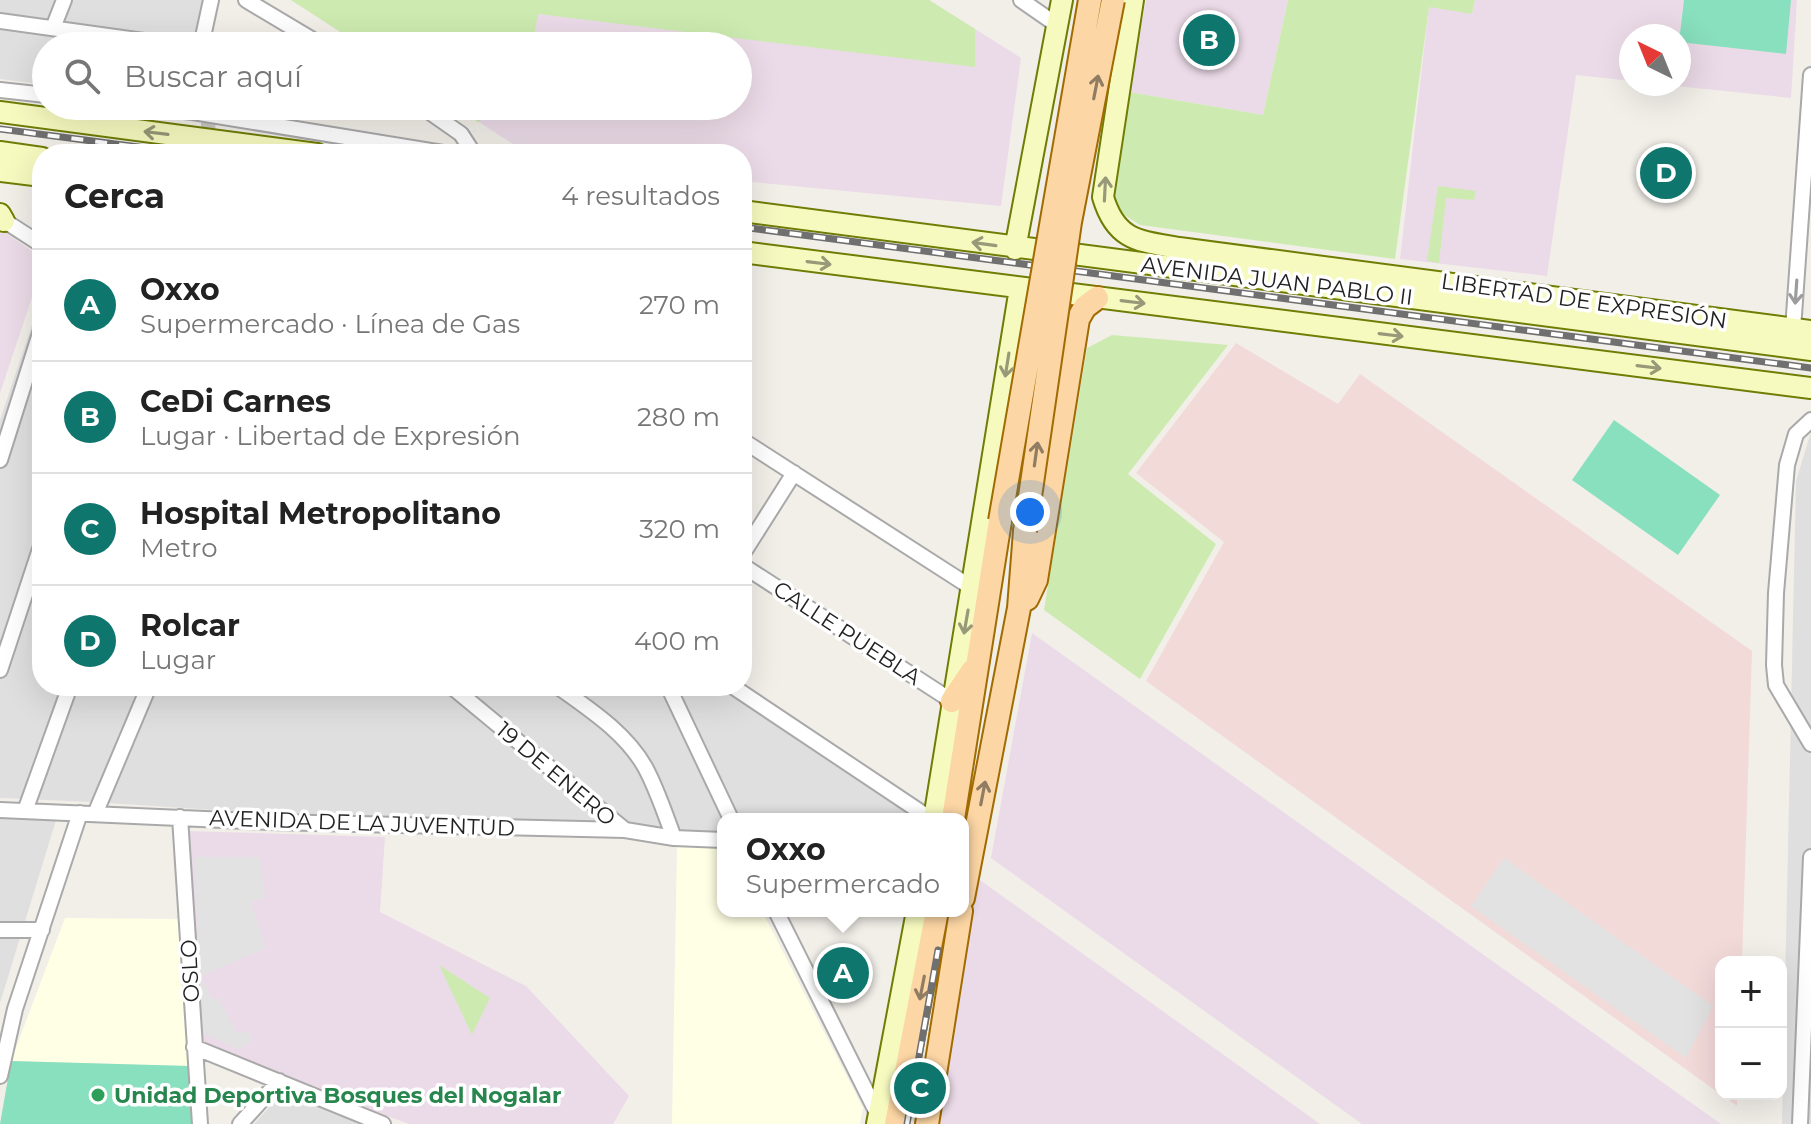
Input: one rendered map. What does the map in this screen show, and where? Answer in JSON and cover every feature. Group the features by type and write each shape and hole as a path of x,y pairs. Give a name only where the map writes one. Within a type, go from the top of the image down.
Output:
{"main road":[{"path":"1015,249 1062,0"},
{"path":"954,813 1000,521 1090,0"},
{"path":"969,867 1019,608 1025,531 1070,222 1113,0"},
{"name":"LIBERTAD DE EXPRESIÓN","path":"1133,0 1103,197 1111,220 1121,231 1140,241 1802,330"},
{"path":"0,112 32,116"},
{"path":"60,120 242,144"},
{"path":"0,152 32,157"},
{"path":"5,176 32,176"},
{"name":"AVENIDA JUAN PABLO II","path":"752,212 1015,249 1351,289 1811,350"},
{"name":"AVENIDA JUAN PABLO II","path":"752,253 1811,388"},
{"path":"1351,289 1460,285"},
{"path":"933,813 1020,288"},
{"path":"1537,293 1548,302 1636,321 1659,331"},
{"path":"1019,608 1028,598 1036,580 1075,332 1081,311 1097,298"},
{"path":"1014,320 1035,311 1047,311 1058,315 1075,332"},
{"path":"952,701 977,664"},
{"path":"884,1121 916,917"},
{"path":"884,1121 935,917"},
{"path":"927,1124 960,917"}],"street":[{"path":"53,28 64,0"},
{"path":"204,32 211,0"},
{"path":"246,0 300,32"},
{"path":"1021,0 1057,25"},
{"path":"0,21 81,32"},
{"path":"1802,330 1811,75"},
{"path":"0,90 32,93"},
{"path":"238,120 387,144"},
{"path":"441,120 461,134 465,144"},
{"path":"1,217 32,238"},
{"path":"0,460 32,359"},
{"path":"1811,420 1796,434 1787,465 1776,593 1774,665 1776,685 1811,744"},
{"path":"752,446 972,588"},
{"path":"752,539 794,473"},
{"name":"CALLE PUEBLA","path":"752,571 952,701"},
{"path":"0,670 32,573"},
{"path":"25,811 66,696"},
{"path":"95,814 145,696"},
{"name":"19 DE ENERO","path":"463,696 625,830"},
{"path":"570,696 609,725 632,749 657,793 674,838"},
{"path":"673,696 728,813"},
{"path":"747,696 923,813"},
{"name":"AVENIDA DE LA JUVENTUD","path":"0,810 625,830 674,838 717,840"},
{"path":"0,1076 8,1009 42,930 80,813"},
{"name":"OSLO","path":"180,817 200,1124"},
{"path":"1800,1124 1807,1056 1811,857"},
{"path":"779,917 884,1121"},
{"path":"0,930 42,930"},
{"path":"194,1047 279,1081 363,1120 383,1124"},
{"path":"240,1124 279,1081"}],"shaded area":[{"path":"0,0 205,0 200,32 32,32 32,83 0,79"},
{"path":"291,0 929,0 1021,58 1001,206 752,182 752,144 513,144 476,120 752,120 752,32 340,32"},
{"path":"1146,0 1288,0 1263,115 1129,92"},
{"path":"1475,0 1797,0 1791,98 1691,88 1691,24 1619,24 1619,80 1576,75 1547,276 1400,259 1429,6 1472,14"},
{"path":"0,229 32,251 32,297 0,393"},
{"path":"32,325 32,696 747,696 931,813 717,813 717,844 93,802 102,777 91,802 0,798 0,420"},
{"path":"1236,343 1338,404 1360,374 1752,651 1742,956 1715,956 1715,1090 1146,681 1224,542 1136,473"},
{"path":"1811,432 1811,1124 1782,1124 1783,1100 1787,1100 1786,956 1796,481"},
{"path":"1032,633 1721,1124 1362,1124 991,858"},
{"path":"0,815 57,817 0,1003"},
{"path":"186,831 385,837 380,912 526,986 629,1096 613,1124 409,1124 200,1047"},
{"path":"677,846 717,849 717,917 765,917 863,1108 860,1124 672,1124"},
{"path":"194,857 260,857 265,897 251,902 266,948 201,976 212,999 218,998 237,1033 249,1031 252,1042 238,1049 203,1033"},
{"path":"1504,858 1713,1006 1686,1058 1471,906"},
{"path":"980,880 1320,1124 938,1124 972,906"},
{"path":"65,918 181,919 189,1066 11,1061"},
{"path":"287,1088 369,1124 254,1124"}],"green space":[{"path":"291,0 929,0 975,29 975,67 752,40 752,32 686,32 538,14 535,32 340,32"},
{"path":"1288,0 1475,0 1472,14 1429,7 1395,259 1140,225 1123,214 1108,188 1129,92 1263,115"},
{"path":"1684,0 1791,0 1786,54 1691,43 1691,24 1681,24"},
{"path":"1438,186 1476,191 1474,200 1446,198 1439,263 1427,261"},
{"path":"1112,335 1228,345 1128,474 1216,544 1140,679 1044,610 1087,348"},
{"path":"1614,420 1720,495 1678,555 1572,480"},
{"path":"439,965 490,998 472,1035"},
{"name":"Unidad Deportiva Bosques del Nogalar","path":"11,1061 189,1066 192,1124 0,1124"}],"tunnel":[{"path":"208,122 209,144"}],"railway":[{"path":"0,129 115,144"},
{"path":"752,228 1811,368"},
{"path":"907,1124 938,950"}],"place":[{"name":"CeDi Carnes","path":"1209,40"},
{"name":"Rolcar","path":"1666,173"},
{"name":"Oxxo","path":"843,973"},
{"name":"Hospital Metropolitano","path":"920,1088"},
{"name":"Unidad Deportiva Bosques del Nogalar","path":"98,1095"}]}
